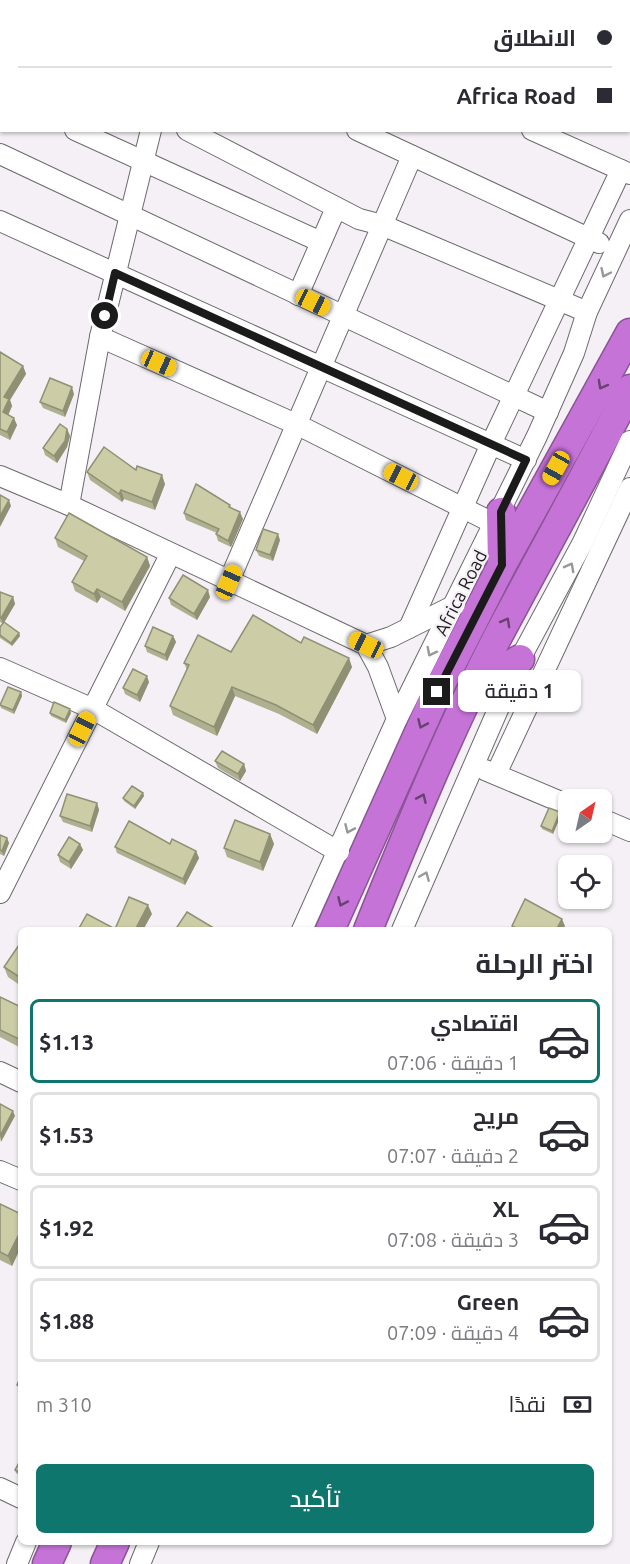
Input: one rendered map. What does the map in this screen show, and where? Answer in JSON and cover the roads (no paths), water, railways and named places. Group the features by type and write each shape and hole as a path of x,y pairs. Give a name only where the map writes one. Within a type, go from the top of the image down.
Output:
{"highway":[{"name":"Africa Road","path":"331,927 437,692 502,565 630,333"},
{"path":"369,927 421,799 474,686 630,389"},
{"path":"498,518 502,565"},
{"path":"474,686 520,659"},
{"path":"105,1564 114,1545"}],"street":[{"path":"79,132 321,243"},
{"path":"69,505 100,337 150,132"},
{"path":"191,132 359,219 382,225 587,312"},
{"path":"361,132 615,250"},
{"path":"409,628 491,444 590,238 626,172 536,132"},
{"path":"0,154 548,412"},
{"path":"229,582 412,156"},
{"path":"298,295 336,208"},
{"name":"Africa Road","path":"303,927 398,719 526,460 574,353 587,312 630,220"},
{"path":"0,221 526,460"},
{"path":"100,337 298,425 463,508 498,518"},
{"path":"403,927 520,659 583,542 630,441"},
{"path":"0,476 69,505 170,555 366,645 378,667 398,719"},
{"path":"496,774 630,488"},
{"path":"0,893 170,555"},
{"path":"366,645 409,628 455,605"},
{"path":"0,668 93,709 339,852"},
{"path":"474,765 558,801"},
{"path":"612,823 630,831"},
{"path":"0,1072 18,1081"},
{"path":"0,1171 18,1179"},
{"path":"0,1488 18,1497"},
{"path":"140,1564 148,1545"},
{"path":"16,1564 48,1553"}]}
